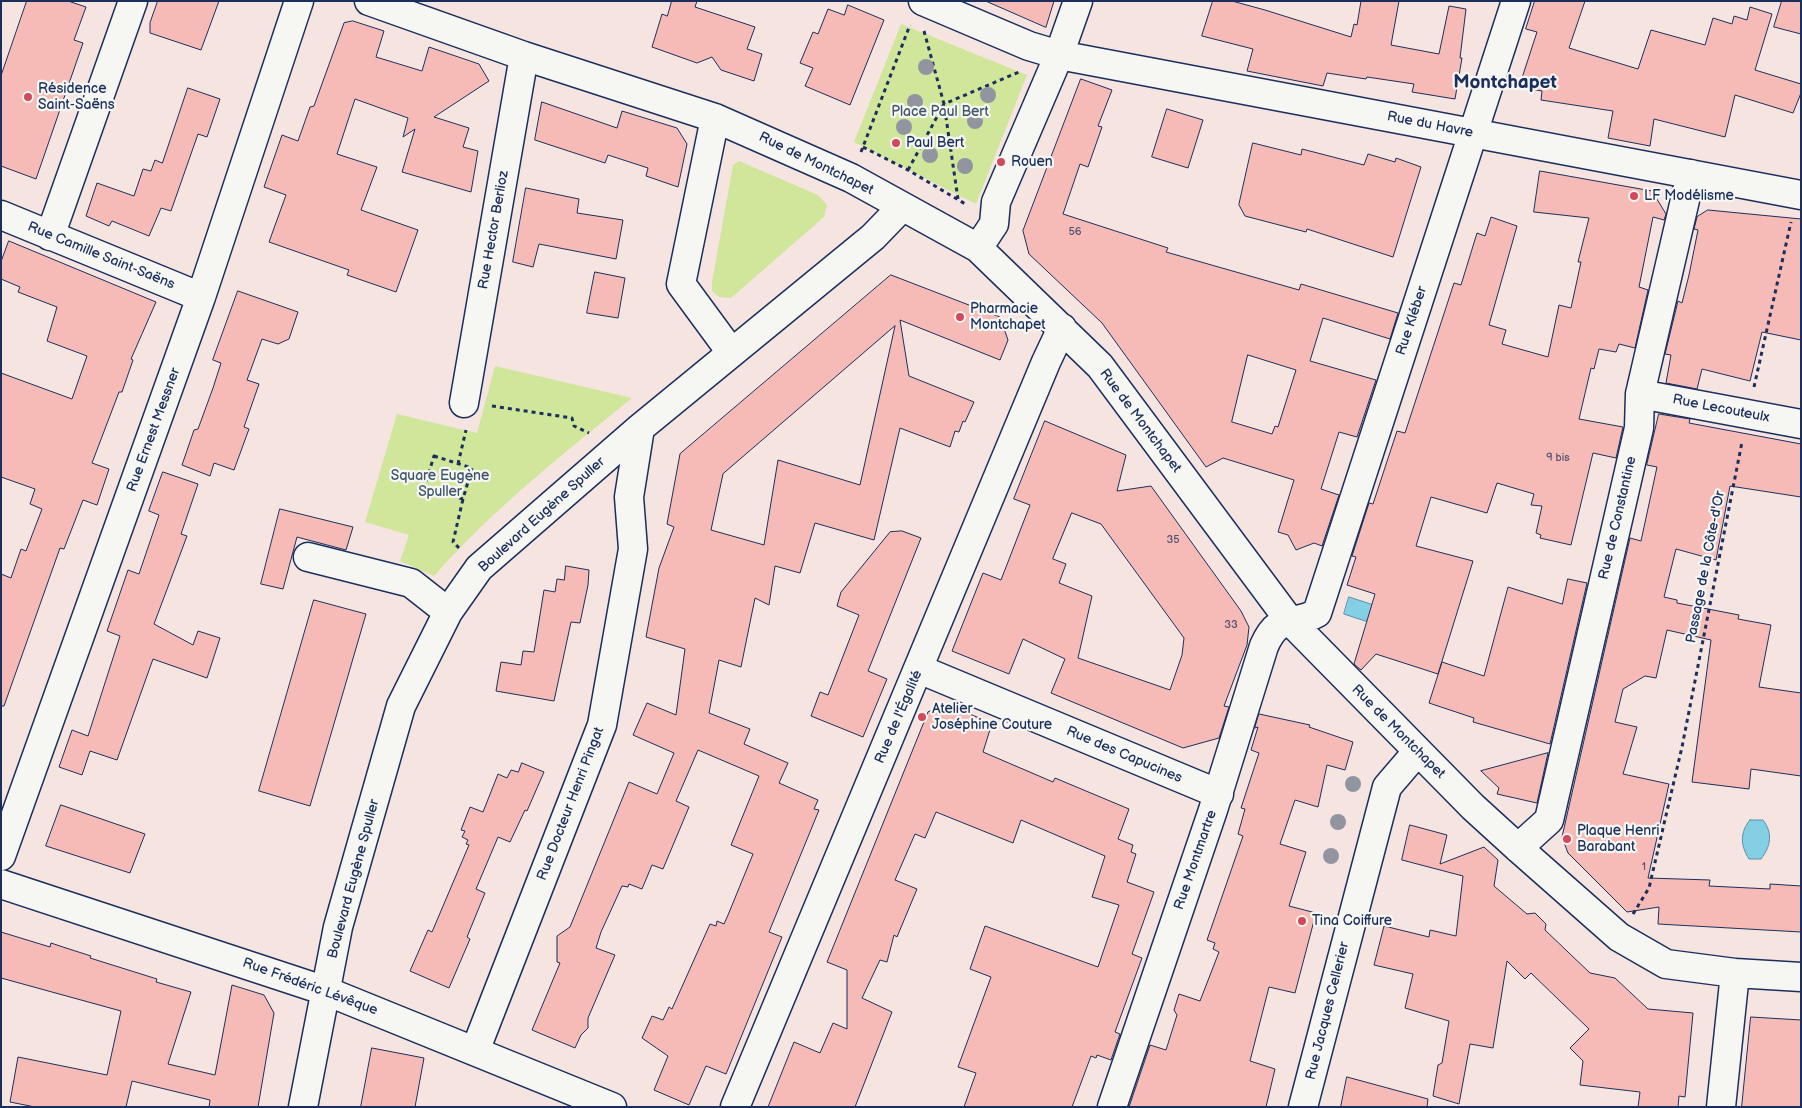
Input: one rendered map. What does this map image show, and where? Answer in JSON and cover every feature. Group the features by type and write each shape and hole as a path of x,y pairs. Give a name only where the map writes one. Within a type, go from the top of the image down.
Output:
{"street":[{"path":"50,236 133,1"},
{"name":"Rue Ernest Messner","path":"1,856 201,297 300,1"},
{"name":"Rue de Montchapet","path":"369,1 524,56 715,118 851,178 978,248 1100,366 1289,620 1472,807 1518,848 1619,937 1666,964 1735,973 1801,977"},
{"path":"978,248 994,224 996,202 1059,55 1078,1"},
{"name":"Rue Kléber","path":"1289,620 1307,619 1317,613 1516,1"},
{"name":"Rue du Havre","path":"919,15 1059,55 1473,134 1691,174 1799,191"},
{"name":"Rue Hector Berlioz","path":"464,403 524,56"},
{"path":"715,118 681,284 731,352"},
{"name":"Rue de Constantine","path":"1518,848 1549,820 1639,428 1640,394 1691,174"},
{"name":"Boulevard Eugène Spuller","path":"303,1107 338,927 401,706 448,612 479,568 640,428 872,237 902,207"},
{"name":"Rue Camille Saint-Saëns","path":"1,215 201,297"},
{"name":"Rue de l'Égalité","path":"735,1107 1046,362 1062,328"},
{"name":"Rue Lecouteulx","path":"1640,394 1801,424"},
{"name":"Rue Docteur Henri Pingat","path":"475,1051 602,725 632,550 629,498 640,428"},
{"path":"308,557 411,583 448,612"},
{"name":"Rue Montmartre","path":"1112,1107 1218,794 1264,646 1270,632 1289,620"},
{"name":"Rue des Capucines","path":"919,669 1218,794"},
{"name":"Rue Jacques Cellerier","path":"1303,1107 1387,787 1417,752"},
{"name":"Rue Frédéric Lévêque","path":"1,884 326,990 612,1107"},
{"path":"1722,1107 1735,973"}],"path":[{"path":"863,147 958,199 944,104 919,15"},
{"path":"851,178 919,15"},
{"path":"908,170 944,104 1019,72"},
{"name":"Passage de la Côte-d'Or","path":"1619,937 1649,888 1682,747 1748,415 1799,191"},
{"path":"464,403 572,418 574,426 617,448"},
{"path":"463,499 424,488 434,456 472,468 454,542 479,568"}],"green space":[{"name":"Place Paul Bert","path":"901,24 1027,75 976,204 854,142"},
{"path":"739,161 818,195 827,205 824,217 731,298 719,297 712,291 712,282 733,165"},
{"name":"Square Eugène Spuller","path":"495,366 632,398 504,505 434,576 400,561 409,535 365,522 397,414 477,433"}],"water":[{"path":"1349,597 1377,606 1371,623 1344,614"},
{"path":"1750,820 1763,820 1768,830 1769,844 1761,859 1749,859 1744,849 1742,839 1744,829"}],"building":[{"name":"Résidence Saint-Saëns","path":"27,1 68,1 86,7 74,40 83,43 36,179 1,166 1,76"},
{"path":"158,1 219,1 201,50 150,33 150,23"},
{"path":"672,1 697,1 695,7 755,27 747,49 762,54 754,81 721,70 712,57 697,63 652,47 662,14 667,16"},
{"path":"986,1 1054,1 1046,27"},
{"path":"1213,1 1232,1 1351,37 1354,24 1357,25 1361,1 1399,1 1391,45 1439,54 1449,6 1466,9 1460,58 1462,58 1455,99 1412,92 1414,84 1367,77 1366,79 1327,73 1323,86 1247,71 1253,49 1202,36"},
{"path":"1535,1 1585,1 1569,48 1638,69 1651,30 1705,45 1713,18 1732,24 1734,16 1747,20 1750,7 1772,14 1755,70 1801,84 1801,93 1793,113 1735,95 1725,137 1654,119 1650,146 1608,138 1613,111 1541,100 1542,91 1519,87 1537,32 1526,29"},
{"path":"1782,1 1801,1 1801,34 1774,27"},
{"path":"848,5 884,20 850,105 805,86 813,68 800,63 813,32 818,34 828,9 844,15"},
{"path":"353,21 384,31 376,57 422,71 429,47 479,64 489,81 434,117 469,128 463,147 478,151 471,192 402,172 415,129 403,137 408,118 355,99 337,154 377,167 361,210 418,230 396,292 347,275 349,270 269,242 286,195 264,187 282,135 298,141 310,107 314,106 344,23"},
{"path":"1081,79 1112,90 1098,126 1102,127 1088,167 1080,164 1063,214 1168,248 1166,252 1299,290 1301,284 1398,313 1390,339 1323,318 1310,361 1376,380 1357,437 1339,432 1321,489 1339,495 1322,546 1314,543 1296,550 1288,535 1278,532 1294,480 1223,458 1206,467 1102,323 1029,254 1023,231","holes":["1248,355 1296,370 1278,427 1275,426 1272,434 1232,422"]},
{"path":"188,88 220,99 207,137 198,134 171,211 161,208 149,236 112,221 109,226 86,216 97,183 134,196 143,169 151,171 155,160 162,163"},
{"path":"542,102 617,128 622,111 677,128 687,144 678,187 646,176 648,168 608,155 605,163 535,140"},
{"path":"1167,109 1203,120 1188,168 1152,157"},
{"path":"1253,143 1301,155 1302,149 1364,165 1368,154 1395,162 1396,158 1421,167 1393,257 1307,229 1306,232 1245,216 1239,205"},
{"path":"1540,171 1652,191 1666,214 1664,220 1653,217 1639,287 1648,290 1635,348 1619,344 1616,352 1599,349 1594,369 1591,368 1579,419 1623,427 1616,458 1593,453 1571,545 1540,538 1541,535 1536,533 1542,506 1531,505 1534,494 1497,483 1487,513 1431,497 1416,546 1473,561 1438,674 1376,654 1361,670 1354,664 1375,594 1347,585 1356,557 1352,556 1369,503 1373,504 1397,431 1405,433 1454,283 1461,285 1477,233 1485,236 1491,217 1517,226 1489,325 1506,330 1502,344 1548,357 1559,305 1571,308 1581,262 1578,262 1589,218 1534,212"},
{"path":"526,188 579,199 577,213 623,220 616,259 539,244 533,267 513,262"},
{"path":"1708,210 1801,219 1801,340 1762,332 1750,381 1702,369 1697,389 1666,383 1671,355 1665,354 1678,301 1682,303 1689,275 1698,230 1694,229 1697,217"},
{"path":"9,241 156,302 131,359 133,360 122,392 119,392 92,463 109,469 97,505 83,500 64,549 60,548 4,706 1,706 1,574 11,578 21,549 26,551 42,509 30,504 35,489 1,477 1,373 72,399 87,356 47,341 57,307 18,292 20,287 1,279 1,262"},
{"path":"595,272 625,278 618,318 587,313"},
{"path":"891,275 1000,317 1008,340 1000,360 900,320 909,376 974,402 965,422 963,421 959,432 955,431 950,447 900,428 874,540 815,523 800,573 775,566 769,605 755,598 741,667 719,660 709,713 750,729 744,744 788,763 779,783 818,800 814,809 819,810 769,932 782,937 726,1074 706,1066 689,1105 654,1090 668,1056 642,1038 652,1016 663,1020 669,1007 672,1009 710,924 716,926 717,921 724,924 753,854 731,845 759,776 698,750 676,801 689,807 663,869 652,865 642,889 629,884 628,887 622,886 601,932 596,948 615,955 588,1018 588,1028 581,1035 575,1048 532,1030 560,963 557,962 557,936 570,927 629,782 657,794 674,753 633,735 647,703 676,715 685,649 646,637 659,568 674,527 667,524 680,454","holes":["895,326 860,485 778,460 764,545 711,530 723,474"]},
{"path":"238,291 298,312 289,339 278,344 262,339 247,380 259,384 244,427 249,429 234,470 214,463 210,476 182,465 194,430 198,429 213,388 221,363 213,360"},
{"path":"1659,414 1690,419 1689,423 1801,444 1801,497 1730,486 1716,560 1676,549 1664,597 1677,600 1677,603 1739,615 1738,619 1771,625 1759,687 1801,693 1801,776 1751,769 1749,789 1692,782 1711,640 1667,630 1656,678 1645,676 1623,689 1615,722 1637,727 1623,774 1669,784 1648,878 1710,880 1709,886 1770,889 1770,884 1801,886 1801,932 1658,924 1659,907 1627,912 1568,853 1562,837 1630,538 1641,541 1657,467 1647,465"},
{"path":"1045,421 1126,455 1117,491 1151,486 1241,611 1249,627 1247,645 1224,706 1229,707 1219,738 1183,748 1051,693 1065,659 1023,639 1009,674 952,651 983,573 1001,580 1030,505 1014,499","holes":["1072,513 1101,524 1184,638 1182,655 1170,690 1078,658 1092,596 1059,583 1066,564 1053,559"]},
{"path":"163,472 198,484 181,534 187,536 154,624 193,645 198,631 220,638 207,678 153,659 117,760 90,751 82,775 59,767 72,730 88,736 120,636 107,631 128,570 139,574 159,515 149,511"},
{"path":"280,509 353,527 346,550 297,537 283,589 261,584"},
{"path":"902,531 921,538 868,671 887,679 863,737 811,716 820,692 828,695 859,615 837,606 841,592 890,532"},
{"path":"566,566 589,570 588,585 580,623 571,622 554,701 496,691 501,662 521,665 523,651 534,652 544,590 555,592 557,579 564,580"},
{"path":"1568,579 1587,583 1550,744 1473,722 1474,718 1429,703 1442,662 1484,676 1508,587 1562,604"},
{"path":"314,600 366,614 310,806 259,791"},
{"path":"947,705 992,723 983,752 1053,782 1055,778 1129,809 1118,839 1133,845 1131,852 1136,854 1127,882 1154,892 1132,954 1142,958 1115,1032 1120,1034 1111,1060 1097,1055 1096,1058 1091,1056 1072,1107 964,1107 976,1073 958,1067 991,977 970,969 985,926 1098,967 1119,905 1092,897 1105,856 1021,820 1013,843 936,812 925,838 915,834 895,880 917,889 897,937 894,935 887,962 880,960 862,998 892,1012 855,1107 768,1107 794,1042 820,1053 833,1023 847,1029 847,970 827,962 928,712"},
{"path":"1259,714 1310,725 1309,727 1353,742 1345,770 1327,765 1318,807 1295,800 1280,844 1306,852 1289,906 1316,913 1295,993 1269,987 1250,1061 1275,1069 1266,1107 1129,1107 1150,1045 1166,1050 1177,1015 1174,1010 1179,994 1200,1001 1219,952 1213,949 1215,943 1207,940 1243,836 1238,834 1245,809 1241,808 1259,753 1251,750 1258,727 1255,728"},
{"path":"1548,753 1537,803 1497,794 1499,788 1481,771"},
{"path":"522,763 544,772 527,811 525,810 510,842 498,837 476,889 485,893 467,937 470,939 449,988 410,971 428,930 432,932 469,845 466,844 468,840 462,837 465,831 461,830 470,807 483,812 498,774 507,778 511,770 518,772"},
{"path":"61,805 145,834 130,873 46,846"},
{"path":"1410,825 1447,835 1440,864 1484,847 1498,860 1494,886 1527,914 1535,913 1546,924 1545,930 1590,973 1615,978 1648,1009 1693,1013 1685,1097 1679,1096 1678,1107 1638,1107 1640,1092 1580,1085 1583,1061 1570,1048 1589,1029 1531,973 1525,979 1507,961 1493,1048 1470,1044 1459,1104 1433,1096 1438,1065 1442,1063 1449,1021 1405,1008 1413,974 1374,965 1384,926 1429,937 1430,930 1456,936 1463,876 1402,860"},
{"path":"1,932 50,947 51,943 91,956 90,958 157,979 156,982 191,992 168,1064 215,1075 232,985 264,995 274,1013 258,1107 209,1107 210,1100 132,1081 126,1107 35,1107 10,1102 18,1057 107,1075 121,1011 1,978"},
{"path":"1751,1017 1801,1020 1801,1107 1742,1107"},
{"path":"372,1048 424,1058 415,1107 361,1107"},
{"path":"1347,1077 1428,1099 1427,1107 1341,1107"}],"place":[{"name":"Résidence Saint-Saëns","path":"28,97"},
{"name":"Paul Bert","path":"896,143"},
{"name":"Rouen","path":"1001,162"},
{"name":"LF Modélisme","path":"1634,196"},
{"name":"Pharmacie Montchapet","path":"960,317"},
{"name":"Atelier Joséphine Couture","path":"922,717"},
{"name":"Plaque Henri Barabant","path":"1567,839"},
{"name":"Tina Coiffure","path":"1302,921"}],"district":[{"name":"Montchapet","path":"1505,83"}]}
